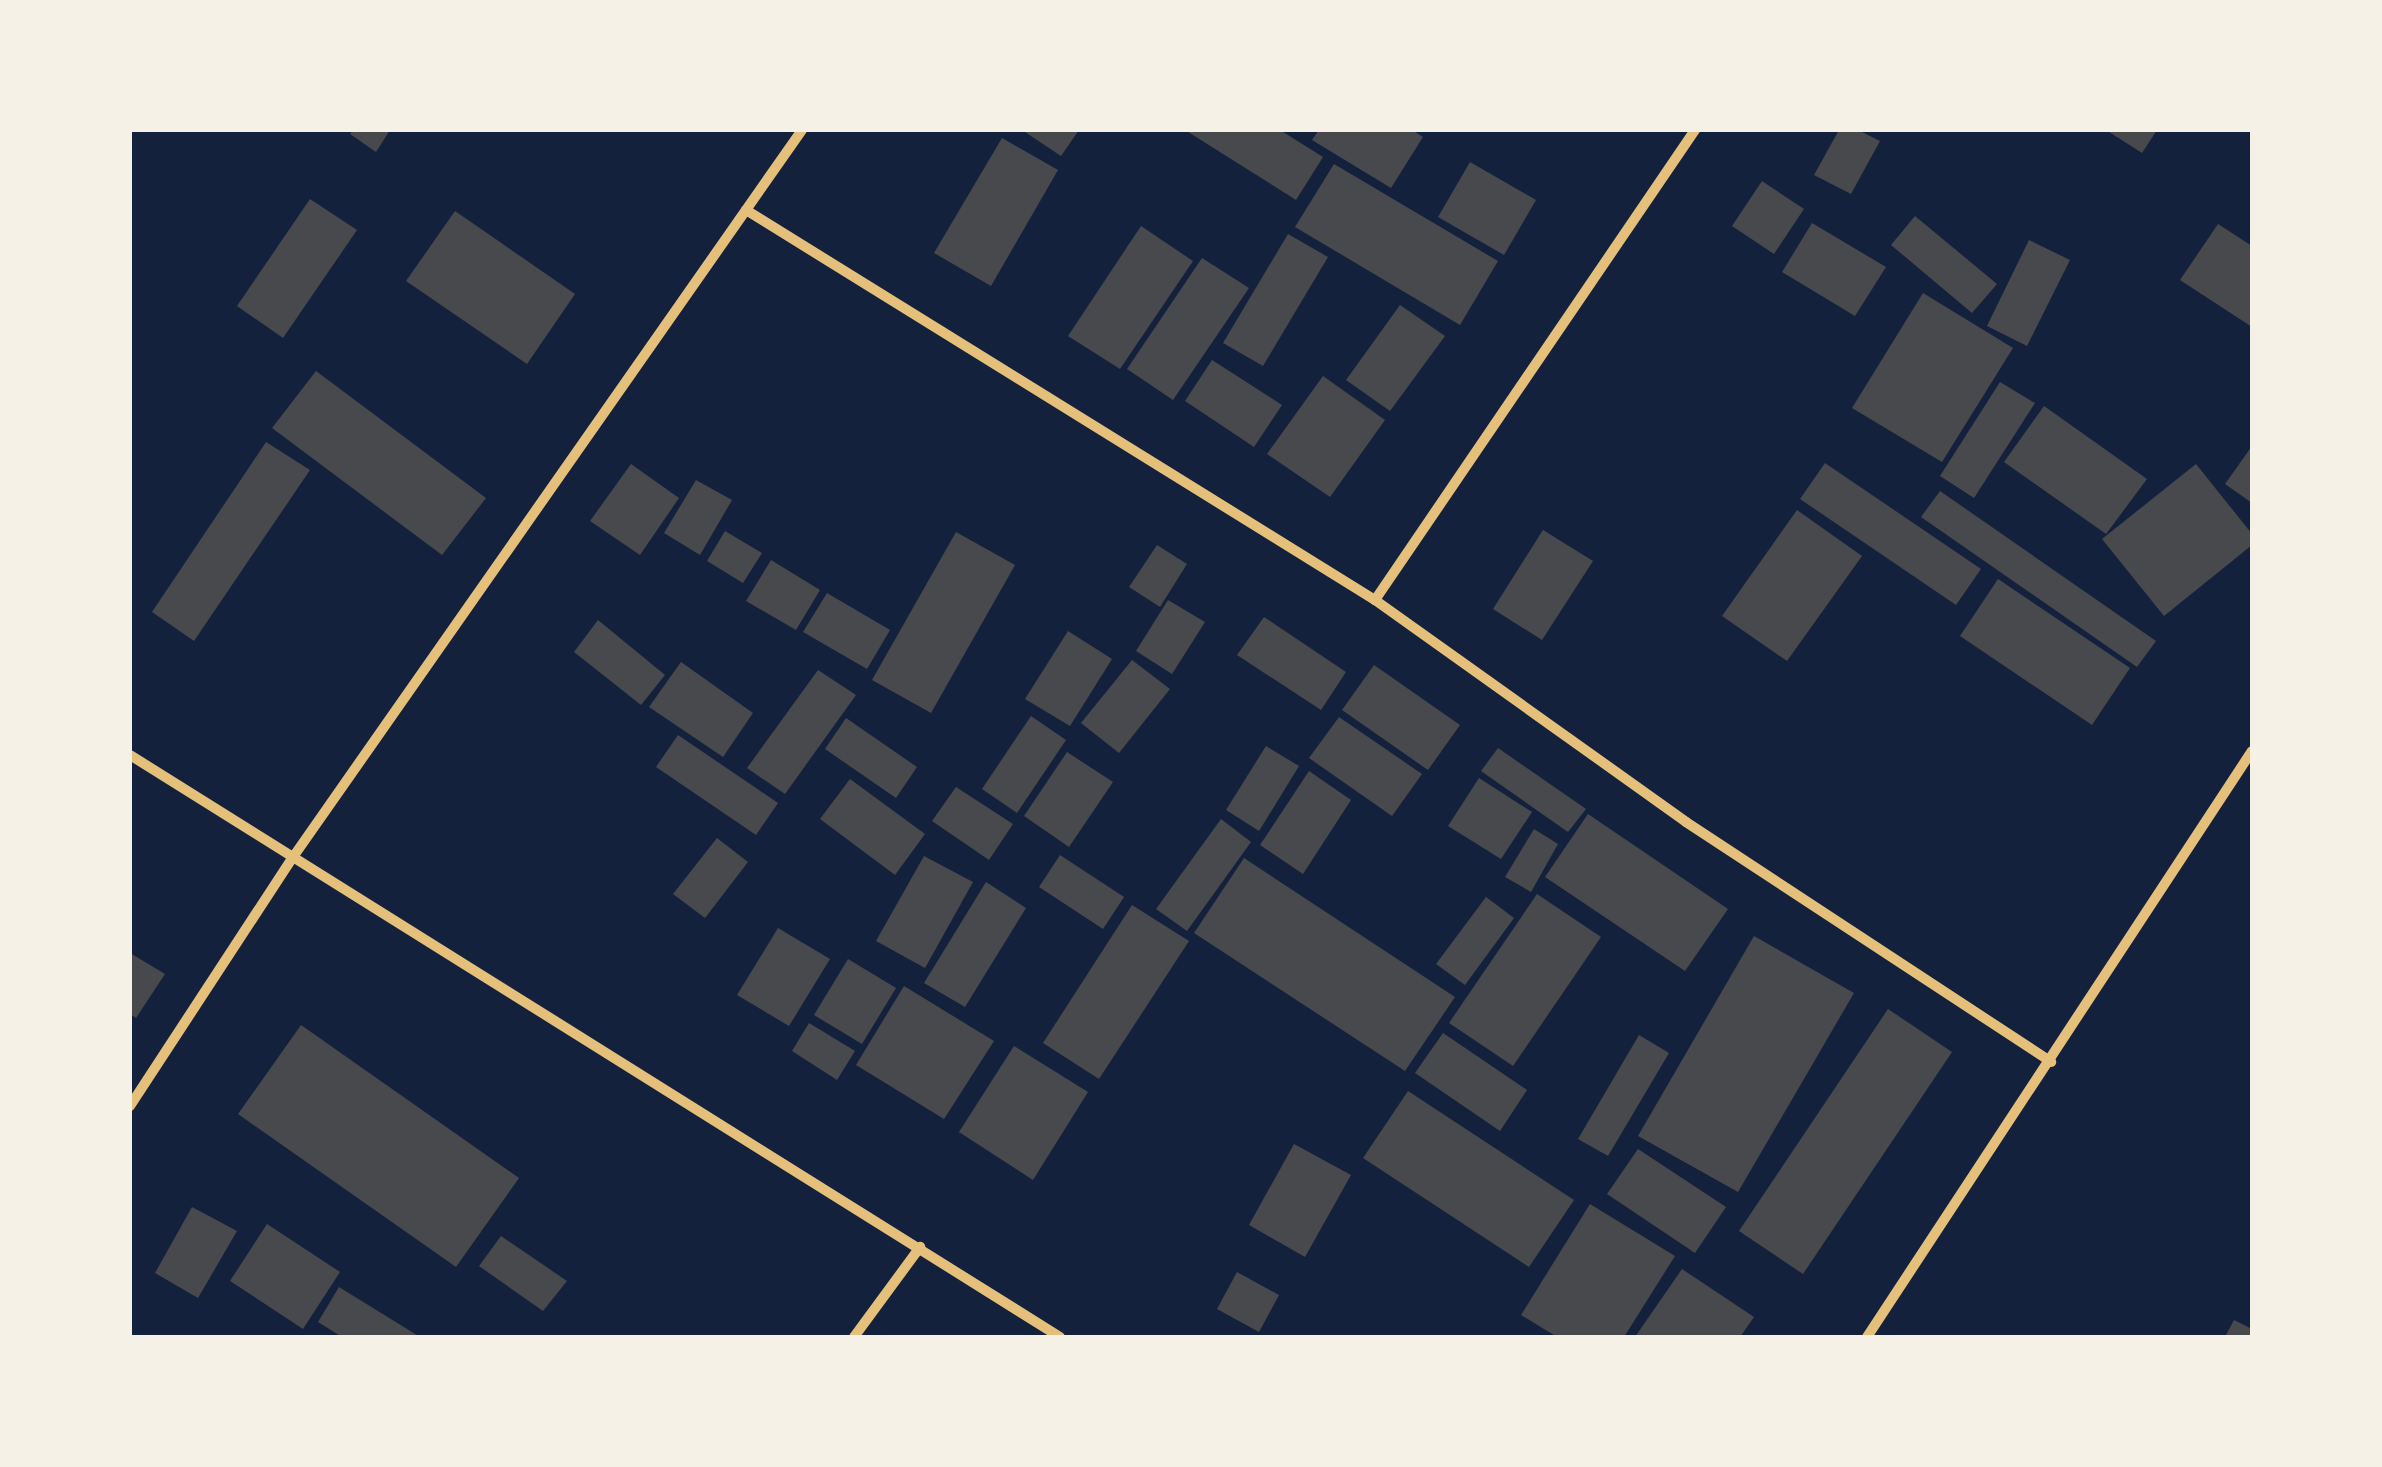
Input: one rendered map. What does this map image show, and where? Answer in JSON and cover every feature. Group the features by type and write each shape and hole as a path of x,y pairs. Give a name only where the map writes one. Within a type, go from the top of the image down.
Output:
{"street":[{"path":"130,1106 290,860 802,130"},
{"path":"1374,600 1695,130"},
{"path":"746,210 1374,600 1686,822 2051,1062"},
{"path":"1867,1337 2252,751"},
{"path":"130,755 290,860 1060,1337"},
{"path":"854,1337 920,1247"}],"building":[{"path":"353,130 390,130 376,152 350,134"},
{"path":"1022,130 1079,130 1061,156"},
{"path":"1185,130 1280,130 1323,157 1296,200"},
{"path":"1319,130 1412,130 1423,137 1391,188 1312,140"},
{"path":"1839,130 1858,130 1880,141 1851,194 1814,175"},
{"path":"2106,130 2157,130 2142,153"},
{"path":"1002,138 1058,170 991,286 934,253"},
{"path":"1470,162 1536,200 1504,255 1438,217"},
{"path":"1334,164 1498,261 1460,325 1295,227"},
{"path":"1762,181 1804,209 1774,254 1732,226"},
{"path":"310,199 357,230 283,338 237,306"},
{"path":"455,211 575,294 527,364 406,281"},
{"path":"1915,216 1997,284 1972,313 1891,245"},
{"path":"1812,223 1886,267 1855,316 1782,272"},
{"path":"2218,224 2252,246 2252,327 2180,280"},
{"path":"1141,226 1193,261 1120,369 1068,336"},
{"path":"1288,234 1328,257 1263,366 1223,343"},
{"path":"2029,240 2070,260 2027,346 1987,326"},
{"path":"1202,258 1249,288 1173,400 1127,369"},
{"path":"1923,293 2013,348 1942,462 1852,408"},
{"path":"1400,305 1445,336 1390,411 1346,380"},
{"path":"1212,360 1282,405 1254,447 1185,401"},
{"path":"316,371 486,498 442,555 272,428"},
{"path":"1323,376 1385,420 1330,497 1267,454"},
{"path":"2000,382 2035,403 1974,498 1940,476"},
{"path":"2044,406 2147,479 2106,534 2004,462"},
{"path":"266,442 310,470 194,641 152,612"},
{"path":"2252,446 2252,503 2225,484"},
{"path":"1825,463 1981,569 1956,605 1800,499"},
{"path":"631,464 679,498 640,555 590,521"},
{"path":"2196,464 2252,534 2252,545 2164,616 2102,539"},
{"path":"696,480 732,500 700,555 664,533"},
{"path":"1940,491 2156,641 2137,667 1921,517"},
{"path":"1797,510 1862,556 1787,661 1722,616"},
{"path":"1543,530 1593,561 1542,640 1493,609"},
{"path":"725,531 762,553 743,583 707,561"},
{"path":"956,532 1015,565 931,713 872,680"},
{"path":"1157,545 1187,564 1160,607 1129,587"},
{"path":"771,560 820,590 796,630 746,601"},
{"path":"1998,579 2130,668 2092,725 1960,636"},
{"path":"827,593 890,630 867,669 803,632"},
{"path":"1168,600 1205,622 1172,674 1136,651"},
{"path":"1264,617 1346,672 1321,710 1237,655"},
{"path":"598,620 665,675 641,705 574,652"},
{"path":"1068,631 1112,659 1070,726 1025,699"},
{"path":"1132,660 1170,689 1119,753 1081,723"},
{"path":"681,662 753,713 723,757 649,707"},
{"path":"1374,665 1460,725 1428,770 1342,710"},
{"path":"818,670 856,695 785,794 747,768"},
{"path":"1031,716 1066,740 1017,813 982,789"},
{"path":"1339,717 1422,774 1392,816 1309,758"},
{"path":"846,718 917,767 896,798 825,749"},
{"path":"678,735 778,803 756,835 656,767"},
{"path":"1266,746 1299,766 1259,831 1226,810"},
{"path":"1498,748 1586,809 1568,832 1481,771"},
{"path":"1067,752 1113,782 1069,847 1024,816"},
{"path":"1309,771 1351,800 1303,874 1260,845"},
{"path":"1479,778 1532,812 1501,859 1448,826"},
{"path":"850,779 925,834 895,875 820,819"},
{"path":"956,787 1013,824 989,860 932,821"},
{"path":"1588,814 1728,909 1685,971 1545,877"},
{"path":"1221,819 1251,842 1187,931 1156,909"},
{"path":"1534,829 1558,844 1531,892 1505,877"},
{"path":"717,838 748,862 705,918 673,894"},
{"path":"1060,855 1124,897 1103,929 1039,887"},
{"path":"924,856 973,882 925,968 876,941"},
{"path":"1244,858 1455,997 1405,1071 1194,933"},
{"path":"986,882 1026,908 965,1007 924,983"},
{"path":"1537,894 1601,937 1513,1066 1449,1023"},
{"path":"1486,897 1514,918 1465,985 1436,964"},
{"path":"1132,905 1189,941 1099,1079 1043,1043"},
{"path":"778,928 830,959 789,1026 737,995"},
{"path":"1754,936 1854,993 1738,1192 1638,1136"},
{"path":"130,953 165,974 136,1018 130,1014"},
{"path":"848,959 896,988 862,1044 814,1015"},
{"path":"904,986 994,1041 944,1119 856,1065"},
{"path":"1888,1009 1952,1052 1803,1274 1739,1231"},
{"path":"809,1023 855,1051 837,1080 792,1051"},
{"path":"301,1025 519,1178 456,1267 238,1114"},
{"path":"1443,1033 1527,1090 1500,1131 1415,1073"},
{"path":"1639,1035 1669,1053 1608,1156 1578,1139"},
{"path":"1014,1046 1088,1092 1033,1180 959,1132"},
{"path":"1408,1091 1574,1200 1529,1267 1363,1158"},
{"path":"1294,1144 1351,1175 1305,1257 1249,1225"},
{"path":"1638,1149 1726,1207 1695,1253 1607,1194"},
{"path":"1590,1204 1675,1256 1624,1337 1557,1337 1521,1315"},
{"path":"192,1207 237,1231 198,1298 155,1273"},
{"path":"267,1224 340,1272 303,1329 230,1281"},
{"path":"501,1236 567,1281 543,1311 479,1266"},
{"path":"1682,1269 1754,1317 1740,1337 1635,1337"},
{"path":"1237,1272 1279,1295 1259,1332 1217,1309"},
{"path":"339,1287 420,1337 342,1337 318,1322"},
{"path":"2234,1320 2252,1329 2252,1337 2225,1337"}]}
